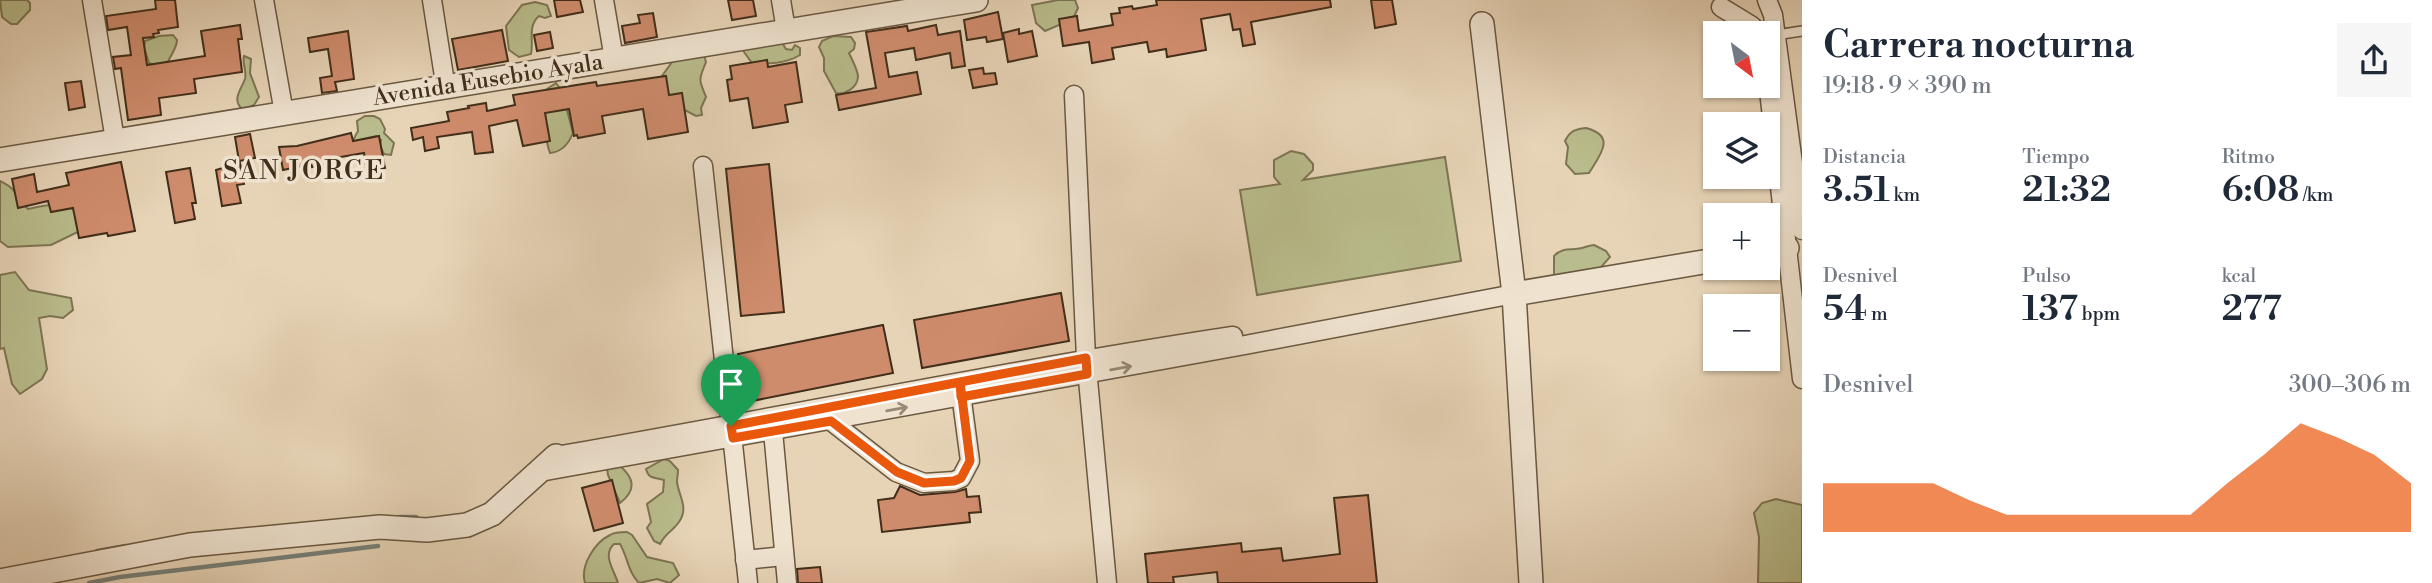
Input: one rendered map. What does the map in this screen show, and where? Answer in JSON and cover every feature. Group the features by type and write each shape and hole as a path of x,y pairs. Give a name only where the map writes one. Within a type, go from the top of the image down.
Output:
{"street":[{"path":"92,0 115,140"},
{"path":"264,0 284,114"},
{"path":"432,0 446,89"},
{"path":"604,0 614,60"},
{"path":"780,0 786,30"},
{"path":"1767,0 1774,21"},
{"name":"Avenida Eusebio Ayala","path":"0,160 446,89 963,1"},
{"path":"1721,7 1744,21"},
{"path":"1482,24 1514,294 1531,583"},
{"path":"1780,66 1802,230"},
{"path":"1074,95 1086,366 1107,583"},
{"path":"1769,98 1774,203"},
{"path":"703,166 748,583"},
{"path":"0,581 190,545 380,527 426,530 467,525 492,514 548,464 1086,366 1703,262"},
{"path":"1780,265 1802,379"},
{"path":"732,432 772,431 831,421 961,390"},
{"path":"831,421 897,472 924,483 954,481 961,478 970,461 961,390"},
{"path":"772,431 787,583"},
{"path":"746,560 784,556"}],"lane":[{"path":"1780,35 1802,31"}],"green space":[{"path":"0,0 27,0 30,10 17,24 11,24 2,17"},
{"path":"1075,0 1078,8 1073,19 1045,31 1036,23 1032,5"},
{"path":"535,2 547,5 551,16 539,16 535,20 531,54 519,57 509,50 506,26 522,5"},
{"path":"173,35 177,43 167,64 158,67 149,63 145,41"},
{"path":"833,36 851,37 855,43 854,49 849,53 858,77 853,87 843,93 836,93 824,71 824,58 819,47 822,41"},
{"path":"779,38 786,49 792,50 795,45 800,48 800,55 777,63 752,63 744,52 744,46"},
{"path":"704,55 706,62 700,79 706,97 701,108 702,115 696,116 679,107 674,110 659,80 675,58"},
{"path":"244,56 251,59 250,73 259,97 254,105 243,110 237,99 245,79"},
{"path":"556,83 562,91 573,133 565,146 550,153 545,130 546,96 547,89"},
{"path":"365,116 380,119 384,133 394,143 391,155 384,154 380,146 381,140 376,136 352,142 358,131 357,121"},
{"path":"1586,128 1601,136 1603,147 1589,173 1575,174 1566,164 1568,147 1565,141 1573,131"},
{"path":"1291,151 1304,154 1313,164 1313,170 1303,180 1445,157 1461,261 1257,295 1240,190 1280,184 1274,177 1274,160"},
{"path":"0,181 14,191 28,209 68,206 78,216 82,230 51,245 8,247 0,241"},
{"path":"1594,245 1606,251 1610,257 1580,291 1554,276 1554,256 1564,250"},
{"path":"15,272 29,290 71,298 73,310 63,318 39,318 47,369 42,379 20,394 12,384 4,348 0,349 0,275"},
{"path":"664,459 670,461 678,470 677,482 683,512 679,522 660,544 654,541 647,528 651,522 647,504 663,492 664,480 651,477 646,469"},
{"path":"620,466 632,484 629,493 620,503 607,468"},
{"path":"1776,499 1802,505 1802,583 1758,583 1759,537 1754,513 1762,503"},
{"path":"627,532 647,557 673,563 679,575 670,583 657,579 639,583 620,544 614,544 609,558 618,583 585,583 586,562 594,549 610,535"}],"building":[{"path":"155,0 175,0 178,27 158,30 159,33 153,34 154,37 143,38 147,65 205,56 201,31 240,25 242,39 238,39 242,72 194,79 196,93 159,98 161,115 128,120 121,68 115,69 113,57 131,55 127,27 108,30 106,16 156,9"},
{"path":"554,0 580,0 583,12 557,17"},
{"path":"728,0 753,0 756,16 732,20"},
{"path":"1156,0 1330,0 1331,7 1251,22 1255,44 1243,46 1240,29 1233,30 1230,14 1201,19 1206,50 1167,57 1166,49 1149,52 1147,42 1112,48 1114,59 1092,63 1089,42 1063,46 1059,19 1077,16 1079,31 1113,25 1111,14 1120,13 1119,8 1157,5"},
{"path":"1371,0 1392,0 1396,24 1375,28"},
{"path":"998,12 1003,39 987,42 986,37 967,40 964,20"},
{"path":"653,13 657,37 625,43 622,26 640,23 638,15"},
{"path":"936,25 938,35 960,31 965,66 952,68 950,53 916,60 914,48 885,53 889,77 917,72 921,94 839,110 836,95 876,88 866,32 907,26 908,31"},
{"path":"1019,29 1019,34 1032,31 1037,56 1008,62 1003,33"},
{"path":"502,30 508,61 458,70 452,39"},
{"path":"348,31 354,79 335,82 337,91 322,93 320,78 332,76 328,49 310,52 308,38"},
{"path":"550,32 553,48 537,51 534,35"},
{"path":"767,60 768,67 796,62 802,102 785,105 788,122 753,128 748,98 730,101 727,80 732,79 730,66"},
{"path":"983,68 984,74 995,73 997,84 973,88 969,70"},
{"path":"666,76 669,95 682,93 688,132 648,139 643,109 602,116 605,133 578,138 577,135 574,136 569,109 545,113 550,141 523,146 517,120 489,126 493,152 475,154 472,132 437,137 439,148 425,151 423,137 413,140 411,128 449,121 447,112 469,108 468,106 486,103 487,111 515,105 513,95 596,82 597,86"},
{"path":"81,81 85,107 69,110 65,83"},
{"path":"351,133 353,141 379,136 385,168 367,171 364,153 329,159 330,164 312,167 311,164 283,170 279,147 297,146"},
{"path":"250,134 255,158 239,161 235,137"},
{"path":"121,162 135,231 79,238 73,208 51,212 48,201 18,208 12,179 34,174 37,192 69,185 66,173"},
{"path":"240,163 244,184 237,185 241,203 222,206 216,170"},
{"path":"769,164 784,312 741,316 726,169"},
{"path":"190,168 196,203 192,203 195,219 175,223 166,172"},
{"path":"1061,293 1069,341 922,368 914,320"},
{"path":"883,325 893,373 747,402 738,354"},
{"path":"612,480 623,523 594,531 582,488"},
{"path":"900,486 920,495 966,489 967,497 979,496 981,512 969,513 970,522 882,532 878,500 894,498"},
{"path":"1368,495 1377,583 1218,583 1217,572 1173,577 1174,583 1148,583 1145,554 1241,543 1242,552 1281,548 1283,561 1340,554 1334,498"},
{"path":"820,567 822,583 798,583 797,569"}],"waterway":[{"path":"399,517 416,517"},
{"path":"97,551 126,546"},
{"path":"89,583 378,546"}],"district":[{"name":"SAN JORGE","path":"304,171"}],"route":[{"path":"731,426 733,438 831,421 897,472 924,483 954,481 961,478 970,461 961,397 960,382 1086,358 1087,374 961,397 960,382 731,426"}]}
